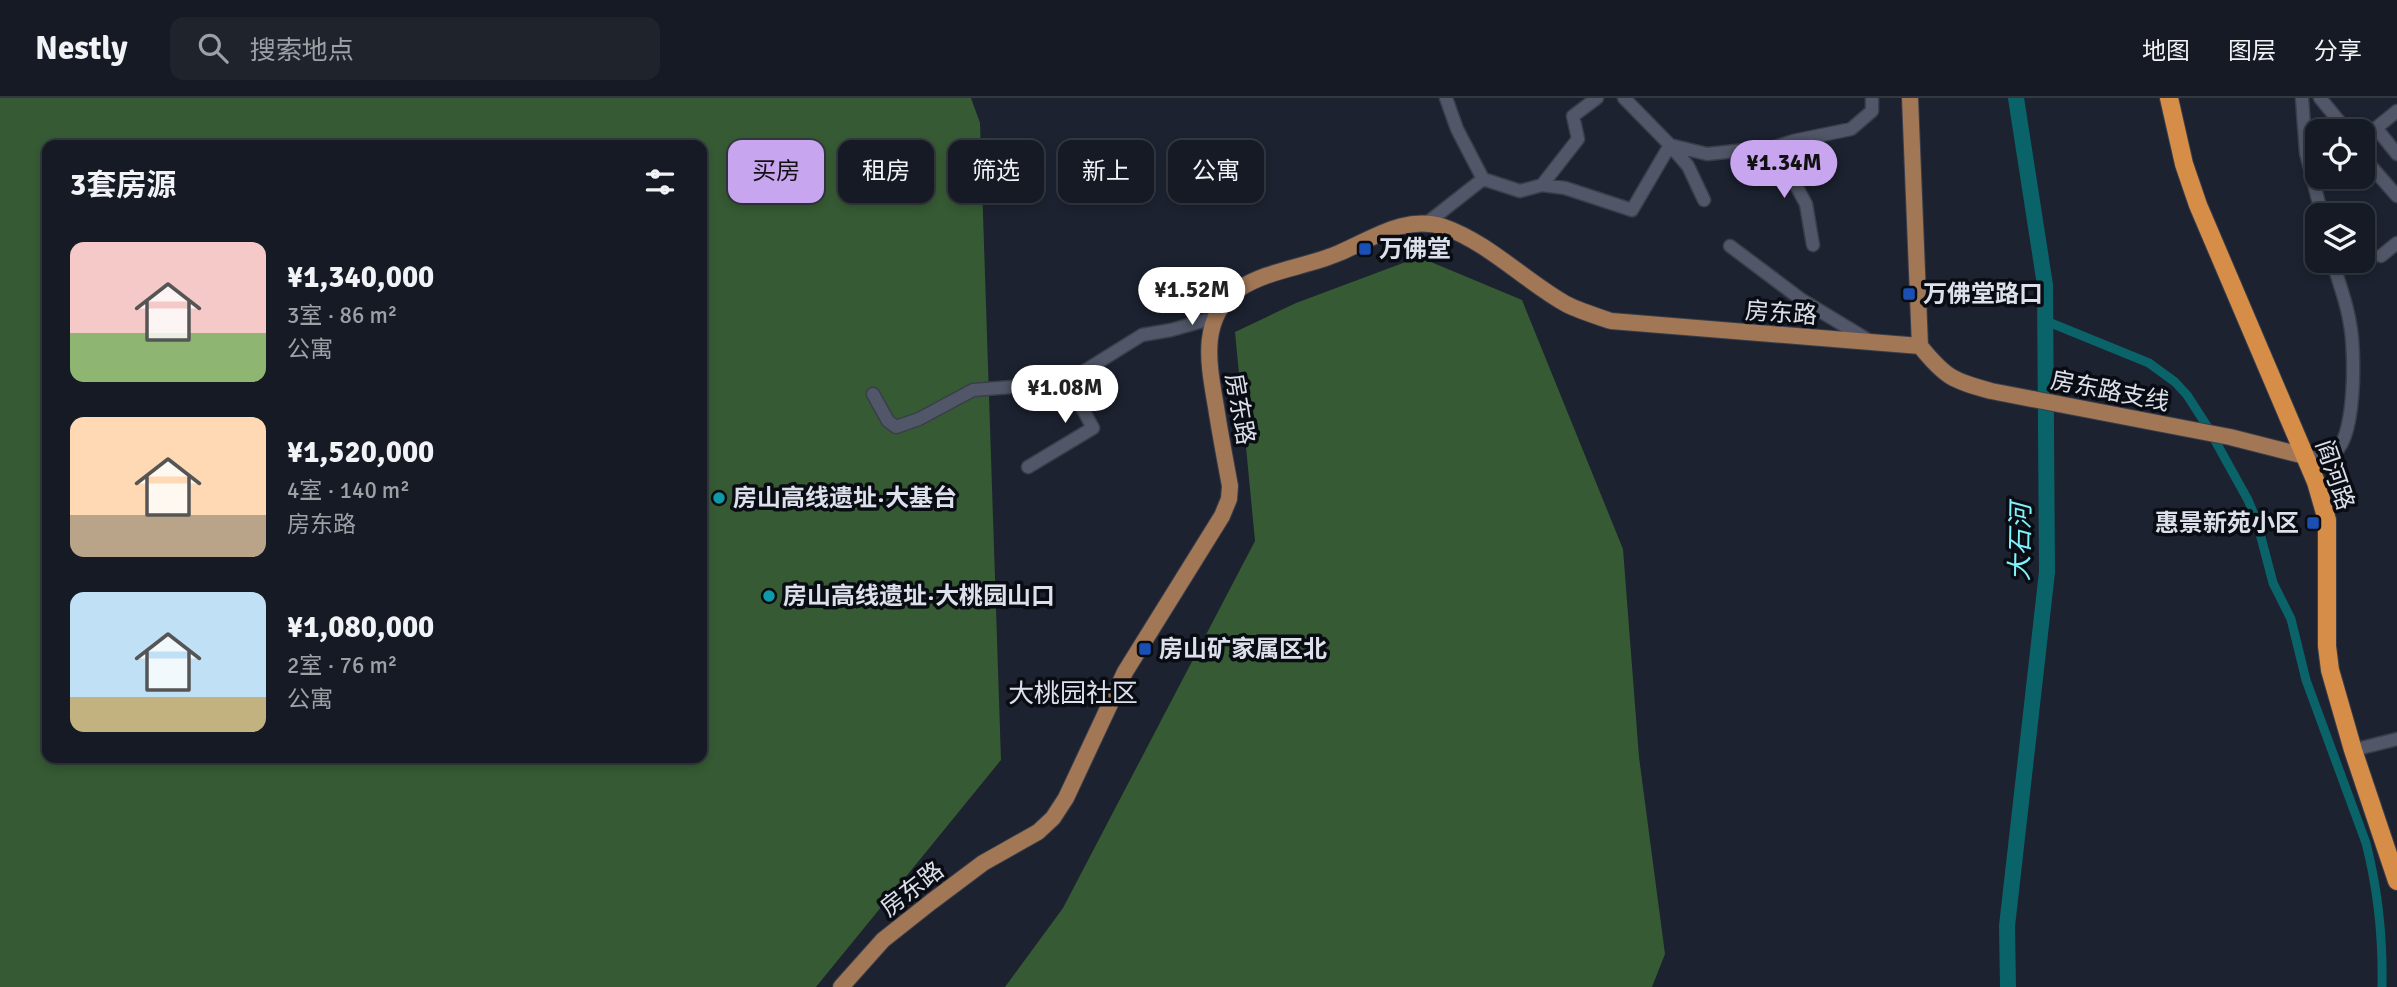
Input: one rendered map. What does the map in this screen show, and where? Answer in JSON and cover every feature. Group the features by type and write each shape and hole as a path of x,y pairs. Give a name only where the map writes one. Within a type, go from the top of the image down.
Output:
{"highway":[{"name":"阎河路","path":"2169,98 2183,164 2198,205 2316,482 2327,520 2327,646 2335,692 2397,881"}],"main road":[{"path":"1910,98 1920,346"},
{"name":"房东路","path":"841,987 883,940 983,863 1038,832 1053,818 1066,798 1125,673 1215,530 1229,499 1230,486 1208,355 1214,318 1224,303 1238,290 1256,280 1338,254 1384,231 1410,223 1427,223 1465,236 1566,304 1611,321 1920,346"},
{"name":"房东路支线","path":"1920,346 1937,367 1960,383 2230,437 2305,456"}],"street":[{"path":"1446,98 1457,129 1483,179 1520,191 1542,186 1565,188 1632,210 1670,145"},
{"path":"1542,186 1578,139 1573,116 1597,98"},
{"path":"1624,98 1688,166 1704,200"},
{"path":"1670,145 1707,155 1775,148 1793,141 1851,129 1872,111 1872,98"},
{"path":"2302,98 2306,119"},
{"path":"2320,98 2337,119"},
{"path":"2396,114 2376,128 2397,154"},
{"path":"1775,148 1806,204 1813,245"},
{"path":"2375,171 2397,197"},
{"path":"1427,223 1483,179"},
{"path":"2397,243 2381,256 2397,256"},
{"path":"1730,246 1792,293 1871,342"},
{"path":"2305,456 2331,454 2339,447 2346,433 2353,390 2351,324 2336,273"},
{"path":"873,394 888,421 896,427 919,419 973,390 1037,385 1073,378 1142,335 1214,318"},
{"path":"1028,467 1093,428 1074,393 1073,378"},
{"path":"2353,750 2397,739"}],"green space":[{"path":"0,98 971,98 980,123 981,140 948,140 948,203 983,203 1001,760 816,987 0,987"},
{"path":"1419,257 1522,300 1623,549 1639,757 1665,954 1652,987 1005,987 1063,908 1255,541 1235,332 1296,303"}],"waterway":[{"name":"大石河","path":"2008,987 2007,926 2047,572 2045,285 2016,98"},
{"path":"2046,321 2149,363 2175,382 2207,426 2248,500 2257,522 2273,583 2291,619 2306,680 2366,843 2379,915 2382,987"}],"place":[{"name":"万佛堂","path":"1365,249"},
{"name":"万佛堂路口","path":"1909,294"},
{"name":"房山高线遗址·大基台","path":"719,498"},
{"name":"惠景新苑小区","path":"2313,523"},
{"name":"房山高线遗址·大桃园山口","path":"769,596"},
{"name":"房山矿家属区北","path":"1145,649"}],"district":[{"name":"大桃园社区","path":"1073,694"}]}
